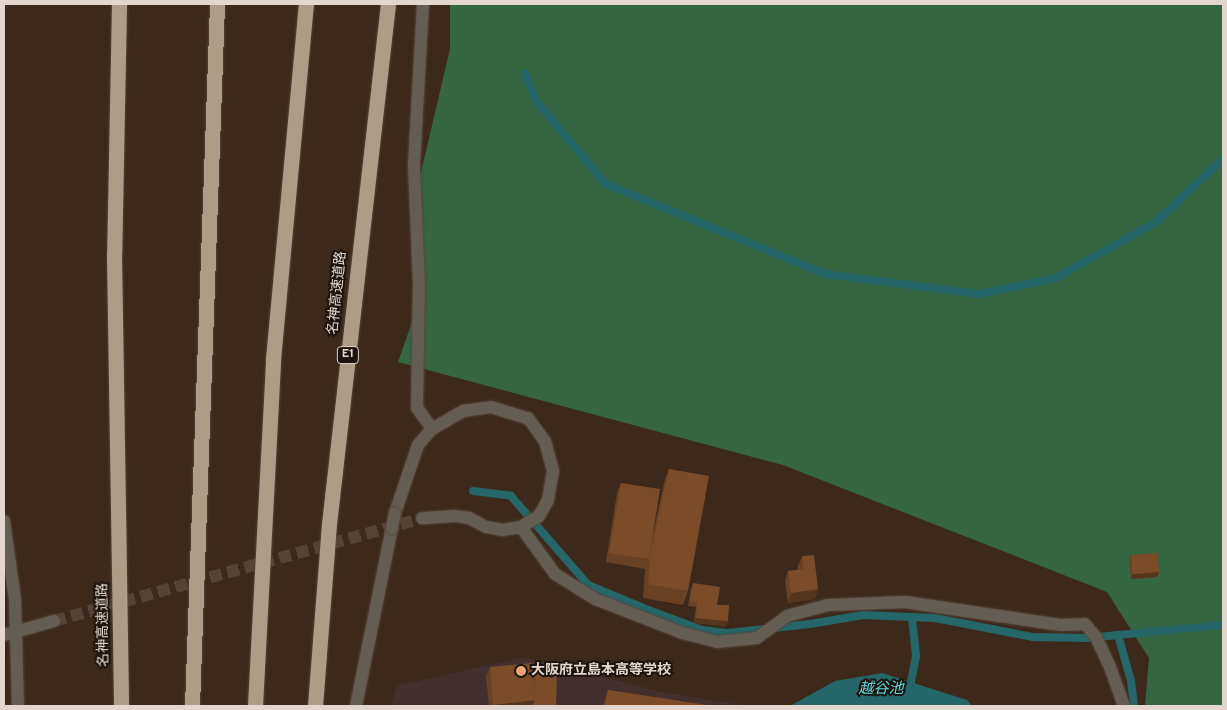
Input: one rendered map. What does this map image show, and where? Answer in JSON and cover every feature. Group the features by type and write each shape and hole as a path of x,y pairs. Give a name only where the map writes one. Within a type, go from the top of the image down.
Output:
{"highway":[{"name":"名神高速道路","path":"119,4 114,254 121,706"},
{"path":"192,706 217,4"},
{"path":"255,706 273,358 306,4"},
{"name":"名神高速道路","path":"315,706 329,524 388,4"}],"street":[{"path":"423,4 414,165 419,282 417,408 432,429"},
{"path":"356,706 395,513 418,445 432,429 463,411 491,407 528,418 545,441 553,471 548,500 540,516 522,526 502,530 486,527 469,518 454,516 422,518"},
{"path":"4,521 16,610 18,706"},
{"path":"522,526 554,574 595,599 682,633 717,642 759,636 787,616 828,605 906,602 1061,625 1085,624 1096,637 1110,667 1124,706"},
{"path":"4,635 54,621"}],"shaded area":[{"name":"大阪府立島本高等学校","path":"524,657 662,692 748,706 391,706 397,686"}],"green space":[{"path":"450,4 1223,4 1223,706 1145,706 1149,658 1107,592 783,465 398,362 411,325 416,271 412,210 450,49"}],"water":[{"name":"越谷池","path":"882,673 967,700 972,706 790,706 835,681"}],"building":[{"path":"669,469 709,476 688,591 648,584 650,555"},
{"path":"621,483 660,489 649,559 609,553"},
{"path":"1157,553 1159,572 1133,574 1131,555"},
{"path":"814,555 818,589 791,593 788,571 803,569 802,556"},
{"path":"693,583 720,587 717,605 729,605 728,621 696,618 697,602 690,601"},
{"path":"532,663 535,700 493,705 490,667"},
{"path":"535,673 557,673 556,706 533,705 535,700"},
{"path":"608,690 713,706 605,706"}],"waterway":[{"path":"525,73 537,102 606,184 825,274 980,294 1056,278 1156,222 1223,159"},
{"path":"473,491 511,496 588,585 702,630 728,633 810,624 863,615 935,618 1033,637 1087,638 1223,625"},
{"path":"911,682 916,656 912,617"},
{"path":"1118,635 1131,681 1134,706"}],"tunnel":[{"path":"54,621 422,518"}],"place":[{"name":"大阪府立島本高等学校","path":"521,671"}]}
